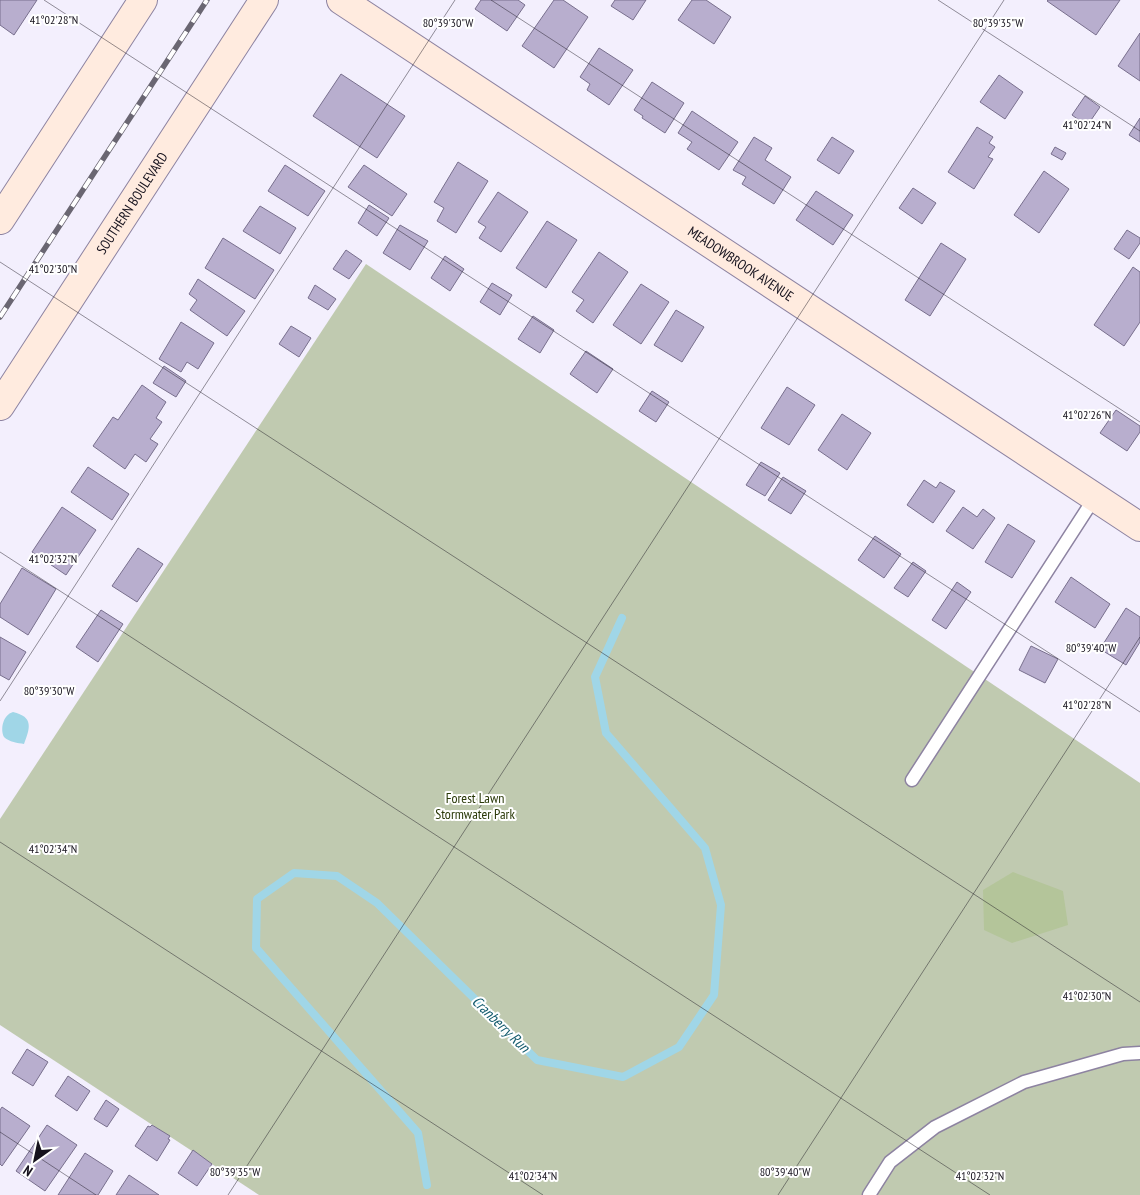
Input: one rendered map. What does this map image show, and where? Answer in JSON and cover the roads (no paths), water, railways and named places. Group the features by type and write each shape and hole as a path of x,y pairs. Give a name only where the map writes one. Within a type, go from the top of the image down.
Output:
{"street":[{"path":"0,220 143,0"},
{"name":"SOUTHERN BOULEVARD","path":"0,406 264,0"},
{"name":"MEADOWBROOK AVENUE","path":"341,0 1140,527"}],"lane":[{"path":"912,780 1095,497"},
{"path":"869,1195 890,1162 935,1128 1024,1082 1124,1054 1140,1053"}],"water":[{"path":"13,712 24,717 29,724 24,744 8,740 4,737 2,726 7,716"}],"waterway":[{"name":"Cranberry Run","path":"427,1185 418,1133 256,948 257,899 294,873 337,876 377,903 537,1060 623,1077 679,1047 714,995 721,905 705,848 606,733 595,677 622,618"}],"railway":[{"path":"0,317 207,0"}],"park label":[{"name":"Forest Lawn Stormwater Park","path":"475,806"}]}
